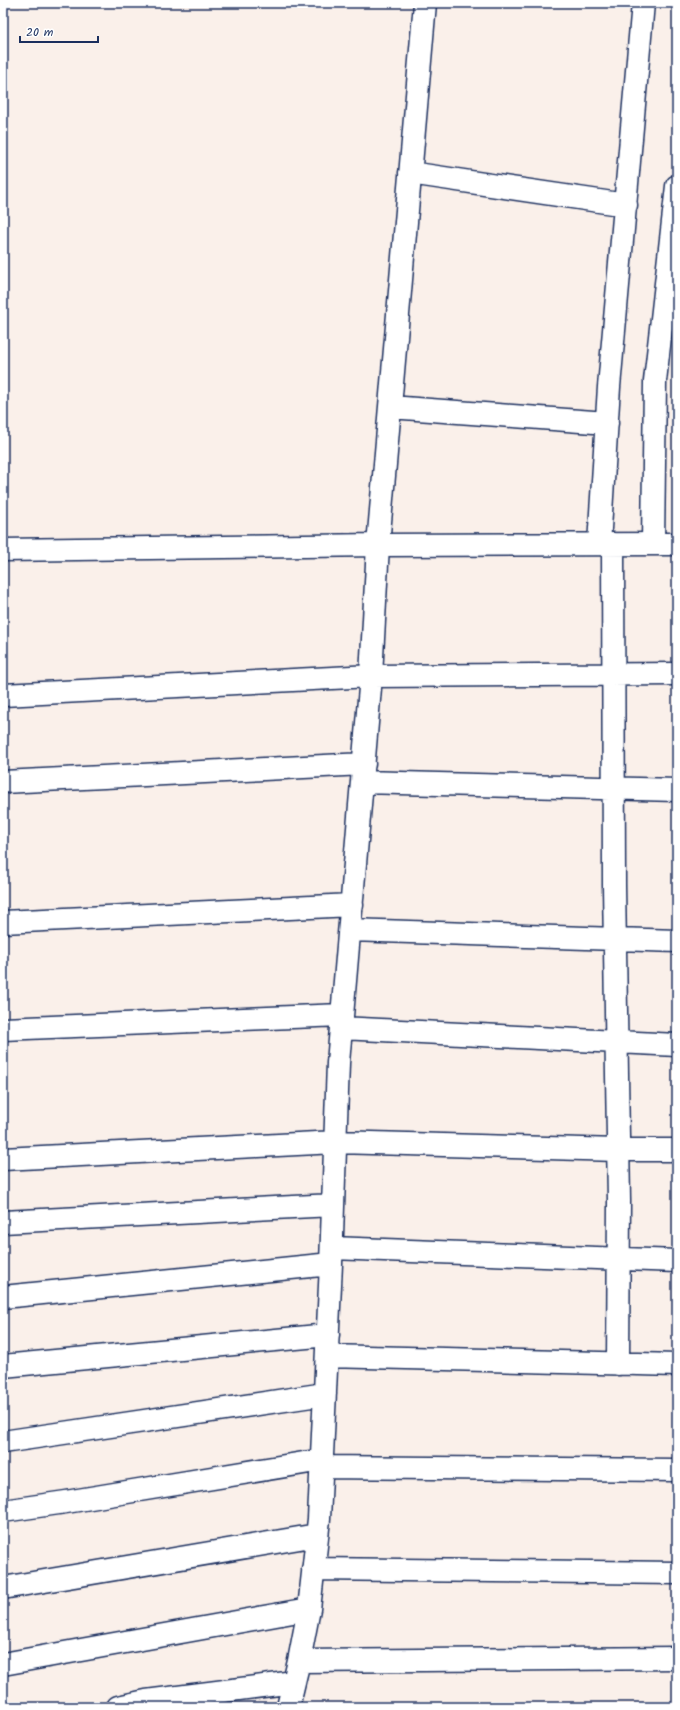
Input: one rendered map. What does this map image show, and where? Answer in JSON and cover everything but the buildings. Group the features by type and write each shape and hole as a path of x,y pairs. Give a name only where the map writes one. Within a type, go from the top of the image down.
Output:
{"street":[{"path":"288,1707 309,1609 317,1535 322,1463 338,1063 371,676 378,545 425,3"},
{"path":"618,1364 618,1150 615,940 614,673 606,544 607,423 643,3"},
{"path":"410,173 626,205"},
{"path":"653,544 655,381 677,186"},
{"path":"390,407 607,423"},
{"path":"3,550 378,545 677,544"},
{"path":"3,695 371,676 614,673 677,674"},
{"path":"3,782 363,773 614,789 677,790"},
{"path":"3,922 352,905"},
{"path":"350,930 677,941"},
{"path":"3,1028 342,1022 617,1043 677,1045"},
{"path":"3,1159 336,1142 618,1150 677,1150"},
{"path":"3,1222 333,1204"},
{"path":"3,1297 331,1256 677,1261"},
{"path":"3,1366 327,1346 618,1364 677,1365"},
{"path":"3,1442 325,1394"},
{"path":"3,1510 74,1501 322,1463 677,1470"},
{"path":"3,1588 317,1535"},
{"path":"313,1569 677,1572"},
{"path":"3,1664 309,1609"},
{"path":"299,1661 677,1658"},
{"path":"118,1707 146,1701 294,1682"}]}
